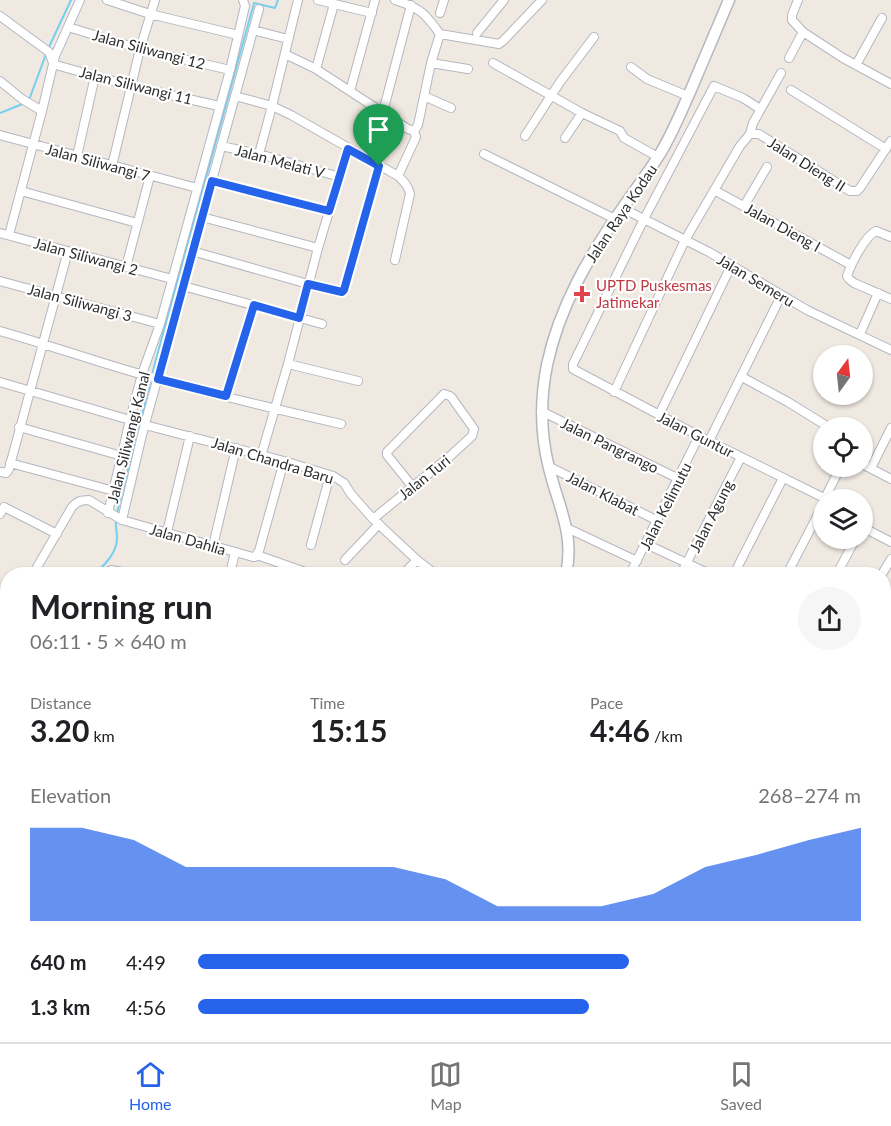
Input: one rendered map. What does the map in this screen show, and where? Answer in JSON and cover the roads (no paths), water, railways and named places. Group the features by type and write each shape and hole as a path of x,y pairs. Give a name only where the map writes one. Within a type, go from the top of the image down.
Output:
{"street":[{"path":"9,235 53,63 80,0"},
{"path":"107,0 150,14 238,34"},
{"path":"112,166 130,86 155,0"},
{"name":"Jalan Siliwangi Kanal","path":"121,520 110,514 130,420 230,70 244,0"},
{"path":"259,154 298,0"},
{"path":"318,0 372,13"},
{"path":"350,92 375,0"},
{"path":"395,0 423,11 440,33 499,44 542,0"},
{"path":"440,13 444,0"},
{"name":"Jalan Raya Kodau","path":"567,567 569,548 567,528 548,466 542,429 541,411 554,339 561,317 584,269 622,208 658,157 679,118 729,0"},
{"path":"798,0 792,20 803,32 891,84"},
{"path":"477,33 500,1"},
{"path":"316,69 334,4"},
{"path":"383,112 411,5"},
{"path":"121,520 157,379 259,9"},
{"path":"0,16 49,52 53,63"},
{"path":"856,65 882,18"},
{"name":"Jalan Siliwangi 12","path":"68,27 140,49 230,70"},
{"path":"253,30 288,39"},
{"path":"789,58 803,32"},
{"path":"414,130 418,125 440,33"},
{"path":"525,136 560,82 594,36"},
{"path":"285,54 316,69 408,129 414,130"},
{"name":"Jalan Siliwangi 11","path":"53,63 130,86 219,106"},
{"path":"431,63 468,69"},
{"path":"493,63 620,132 624,138 658,157"},
{"path":"631,67 647,79 688,96"},
{"path":"750,134 760,109 781,73"},
{"path":"77,156 95,76"},
{"path":"0,81 22,99 42,111"},
{"path":"644,219 714,86 743,98 760,109"},
{"path":"791,90 886,149"},
{"path":"235,96 272,106 291,115 398,176 409,187 410,194 395,260"},
{"path":"424,96 451,108"},
{"path":"565,138 582,113"},
{"path":"398,176 416,137 414,130"},
{"name":"Jalan Dieng II","path":"614,392 685,240 740,146 750,134 759,134 853,192 860,188 891,141"},
{"name":"Jalan Siliwangi 7","path":"0,135 197,188"},
{"name":"Jalan Melati V","path":"221,146 259,154 339,177"},
{"path":"261,456 318,248 348,149"},
{"path":"484,154 615,219"},
{"path":"192,252 342,292 379,166"},
{"path":"744,206 767,167"},
{"path":"126,267 150,176"},
{"path":"212,181 329,211"},
{"name":"Jalan Dieng I","path":"714,190 851,265"},
{"path":"21,191 137,223"},
{"name":"Jalan Semeru","path":"622,208 732,264 807,310 891,350"},
{"path":"202,216 318,248"},
{"name":"Jalan Guntur","path":"644,219 573,364 573,369 783,478 813,496"},
{"path":"888,236 876,231 870,234 847,276 854,283 891,299"},
{"name":"Jalan Siliwangi 2","path":"0,233 172,279"},
{"path":"0,472 6,473 10,463 68,251"},
{"path":"659,415 732,264"},
{"name":"Jalan Siliwangi 3","path":"0,281 159,324"},
{"path":"183,286 322,324"},
{"path":"860,334 878,293"},
{"path":"709,441 781,296"},
{"path":"226,396 254,305"},
{"path":"0,331 157,379 341,424"},
{"path":"288,363 358,381"},
{"path":"742,377 813,417"},
{"path":"0,382 130,420"},
{"name":"Jalan Turi","path":"345,560 376,522 412,486 472,436 474,429 450,396 444,394 387,452 412,486"},
{"name":"Jalan Pangrango","path":"541,411 679,479"},
{"name":"Jalan Chandra Baru","path":"145,425 330,475 344,483 376,522 426,567"},
{"path":"19,427 122,456"},
{"path":"873,465 889,439 891,428"},
{"path":"167,532 190,436"},
{"name":"Jalan Kelimutu","path":"634,567 699,436"},
{"path":"213,546 236,448"},
{"name":"Jalan Agung","path":"685,567 741,457"},
{"path":"256,556 284,461"},
{"path":"10,463 114,491"},
{"name":"Jalan Klabat","path":"548,466 658,521"},
{"path":"873,469 891,479"},
{"path":"311,545 330,475"},
{"path":"738,567 783,478"},
{"path":"37,567 72,507 78,501 89,500 110,514"},
{"path":"0,514 4,507 57,534"},
{"name":"Jalan Dahlia","path":"121,520 290,567"},
{"path":"790,567 813,522"},
{"path":"567,528 637,561"},
{"path":"873,532 891,542"},
{"path":"646,544 695,567"},
{"path":"841,567 850,549"},
{"path":"232,567 235,552"},
{"path":"410,567 417,560"}],"waterway":[{"path":"48,49 71,0"},
{"path":"117,513 155,363 254,3 275,8 278,0"},
{"path":"29,100 46,54"},
{"path":"0,113 25,103"},
{"path":"102,567 115,549 116,519"}],"place":[{"name":"UPTD Puskesmas Jatimekar","path":"582,294"}]}
